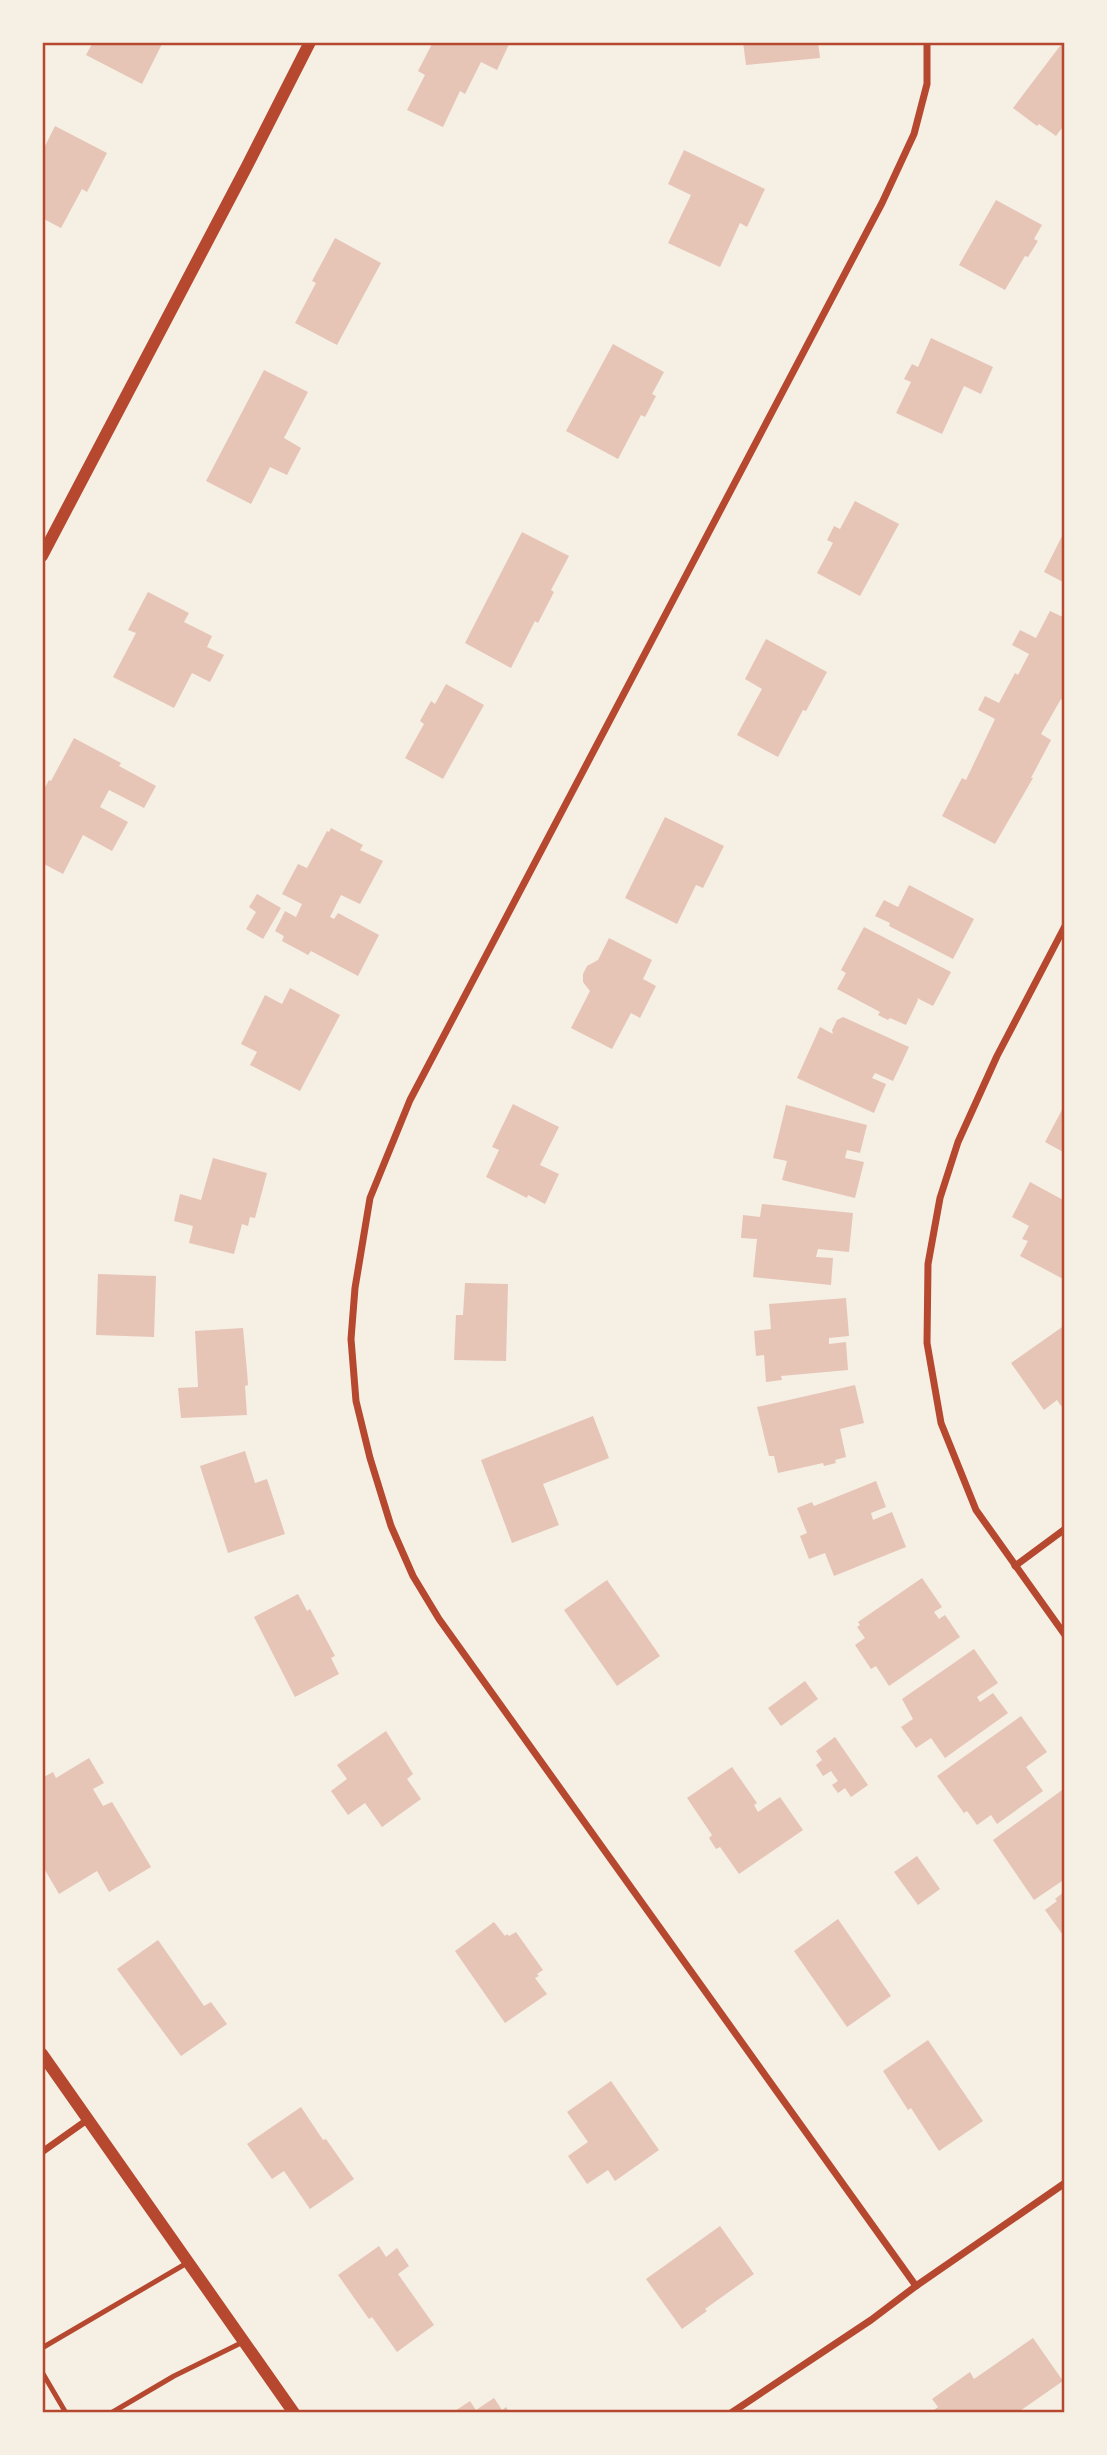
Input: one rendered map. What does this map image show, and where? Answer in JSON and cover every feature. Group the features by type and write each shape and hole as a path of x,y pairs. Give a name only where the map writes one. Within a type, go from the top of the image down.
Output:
{"street":[{"path":"42,556 310,42"},
{"path":"916,2286 432,1608 413,1576 391,1526 370,1458 356,1401 351,1339 355,1288 370,1198 391,1141 410,1100 615,715 882,202 914,134 927,84 927,42"},
{"path":"1065,926 997,1056 958,1142 940,1198 928,1264 928,1343 942,1423 976,1510 1065,1635"},
{"path":"1015,1566 1065,1529"},
{"path":"42,2054 294,2413"},
{"path":"42,2152 87,2120"},
{"path":"731,2413 871,2320 1065,2183"}],"lane":[{"path":"42,2348 188,2262"},
{"path":"111,2413 174,2376 243,2342"},
{"path":"42,2372 66,2413"}],"building":[{"path":"93,42 163,42 142,84 86,55"},
{"path":"433,42 510,42 497,70 481,62 465,94 460,91 443,127 407,110 425,75 418,71"},
{"path":"743,42 818,42 820,58 746,65"},
{"path":"1063,42 1065,124 1056,136 1013,108"},
{"path":"55,126 107,153 87,192 82,189 61,228 42,218 42,152"},
{"path":"684,150 765,189 747,227 740,223 720,267 668,243 691,195 668,184"},
{"path":"996,200 1042,225 1034,239 1038,241 1028,257 1025,256 1005,290 959,265"},
{"path":"335,238 381,263 337,345 295,323 316,283 312,281"},
{"path":"931,338 993,367 981,394 964,386 942,434 896,413 911,382 904,379 912,364 918,367"},
{"path":"613,344 664,372 652,394 656,396 645,417 641,415 618,459 566,431"},
{"path":"264,370 308,392 284,438 301,448 287,475 270,467 251,504 206,481"},
{"path":"855,501 899,524 860,596 817,573 833,543 827,540 834,526 840,529"},
{"path":"1065,530 1065,583 1044,572"},
{"path":"522,532 569,556 538,623 535,621 511,668 465,643"},
{"path":"148,592 189,613 184,622 212,636 207,647 224,655 210,682 192,673 174,708 113,677 136,633 128,630"},
{"path":"1050,611 1065,618 1065,701 1061,699 1041,734 1051,740 1033,778 995,844 942,816 962,778 966,780 995,719 978,710 985,696 999,703 1029,654 1012,645 1020,630 1036,638"},
{"path":"766,639 827,672 778,757 737,735 762,689 745,679"},
{"path":"446,684 484,705 443,779 405,758 424,724 420,721 431,701 435,704"},
{"path":"74,738 121,763 119,766 156,786 144,808 109,790 100,807 128,822 112,851 83,835 63,874 42,863 42,793"},
{"path":"665,817 724,846 703,888 696,885 677,924 625,898"},
{"path":"331,828 363,845 360,850 383,861 360,904 341,895 330,917 334,919 338,913 379,935 358,976 311,951 308,955 282,941 284,936 275,931 285,911 296,917 302,904 282,894 298,864 307,868"},
{"path":"909,885 974,919 953,959 875,916 884,900 898,907"},
{"path":"257,894 281,908 263,939 246,929 256,912 249,907"},
{"path":"864,927 951,972 933,1006 917,998 906,1025 878,1015 880,1012 837,989 846,973 841,970"},
{"path":"609,938 652,960 643,979 656,986 640,1018 631,1013 612,1049 571,1028 590,991 583,982 583,974 587,966 598,960"},
{"path":"290,988 340,1015 300,1091 250,1065 257,1052 241,1044 265,995 282,1004"},
{"path":"843,1017 909,1047 893,1081 875,1073 872,1078 886,1084 874,1113 797,1078 820,1027 833,1034 837,1020"},
{"path":"513,1104 559,1127 540,1165 559,1174 545,1204 486,1177 499,1150 492,1147"},
{"path":"1065,1104 1065,1153 1045,1142"},
{"path":"786,1105 867,1125 860,1153 847,1150 845,1158 864,1162 855,1198 782,1180 787,1161 773,1158"},
{"path":"213,1158 267,1173 255,1218 250,1217 248,1226 242,1224 234,1254 189,1243 193,1226 174,1221 180,1194 201,1200"},
{"path":"1030,1182 1065,1201 1065,1280 1020,1256 1028,1241 1022,1239 1029,1226 1012,1217"},
{"path":"762,1204 853,1213 849,1252 818,1249 816,1257 833,1258 831,1285 753,1277 757,1239 741,1238 743,1215 760,1217"},
{"path":"98,1274 156,1276 154,1337 96,1335"},
{"path":"465,1283 508,1284 506,1361 454,1360 456,1315 463,1315"},
{"path":"846,1298 849,1336 829,1338 829,1344 846,1342 848,1370 781,1376 782,1380 766,1382 764,1355 756,1356 754,1331 771,1329 769,1304"},
{"path":"1065,1325 1065,1403 1061,1406 1057,1400 1044,1410 1011,1363"},
{"path":"243,1328 248,1385 245,1386 247,1415 181,1418 178,1388 198,1387 195,1331"},
{"path":"855,1385 864,1423 840,1429 846,1457 824,1466 823,1463 778,1473 774,1456 769,1456 757,1407"},
{"path":"593,1416 609,1458 543,1484 559,1525 512,1543 481,1460"},
{"path":"245,1451 255,1483 267,1479 285,1534 228,1553 200,1466"},
{"path":"876,1481 886,1507 871,1513 873,1520 892,1512 906,1547 834,1576 825,1553 809,1559 800,1536 807,1533 797,1508 812,1502 814,1506"},
{"path":"922,1578 942,1607 934,1612 939,1619 945,1615 960,1637 889,1686 876,1666 871,1669 855,1645 865,1638 857,1627 860,1625 858,1622"},
{"path":"607,1580 660,1656 617,1686 564,1610"},
{"path":"298,1594 307,1611 310,1609 335,1656 331,1658 339,1674 295,1697 254,1617"},
{"path":"974,1649 998,1683 977,1697 980,1702 993,1693 1008,1713 945,1758 931,1738 916,1748 901,1727 913,1719 902,1699"},
{"path":"805,1681 818,1699 781,1726 768,1708"},
{"path":"1021,1716 1047,1752 1026,1767 1043,1791 997,1824 991,1815 977,1825 967,1811 964,1813 937,1776"},
{"path":"386,1731 413,1774 407,1779 421,1799 382,1827 365,1803 348,1815 331,1791 347,1779 337,1765"},
{"path":"835,1737 868,1785 851,1797 845,1788 838,1793 832,1785 838,1781 831,1771 823,1776 816,1765 822,1760 816,1751"},
{"path":"89,1758 104,1783 93,1789 103,1806 112,1802 151,1867 109,1892 97,1871 59,1894 42,1865 42,1778 53,1772 56,1778"},
{"path":"732,1767 757,1803 754,1805 758,1812 780,1797 803,1830 739,1874 720,1847 716,1849 709,1838 712,1835 687,1798"},
{"path":"1065,1788 1065,1838 1062,1841 1065,1845 1065,1879 1034,1900 993,1840"},
{"path":"917,1856 940,1889 918,1905 894,1872"},
{"path":"1065,1891 1065,1938 1045,1910"},
{"path":"838,1919 891,1996 847,2027 794,1951"},
{"path":"494,1922 505,1936 516,1932 543,1970 535,1978 547,1994 505,2023 455,1951"},
{"path":"158,1940 204,2006 211,2002 227,2024 181,2056 117,1969"},
{"path":"928,2040 983,2121 939,2151 883,2071"},
{"path":"611,2081 659,2150 615,2181 608,2170 587,2184 568,2156 588,2142 567,2112"},
{"path":"301,2107 354,2179 310,2209 284,2171 272,2179 247,2144"},
{"path":"720,2226 754,2274 682,2329 646,2279"},
{"path":"379,2246 386,2257 397,2248 409,2266 398,2274 434,2325 397,2352 372,2317 369,2319 338,2275"},
{"path":"1033,2338 1063,2381 1017,2413 930,2413 938,2407 932,2399 970,2372 974,2379"},
{"path":"494,2398 502,2410 506,2407 510,2413 452,2413 470,2401 476,2410"}]}
